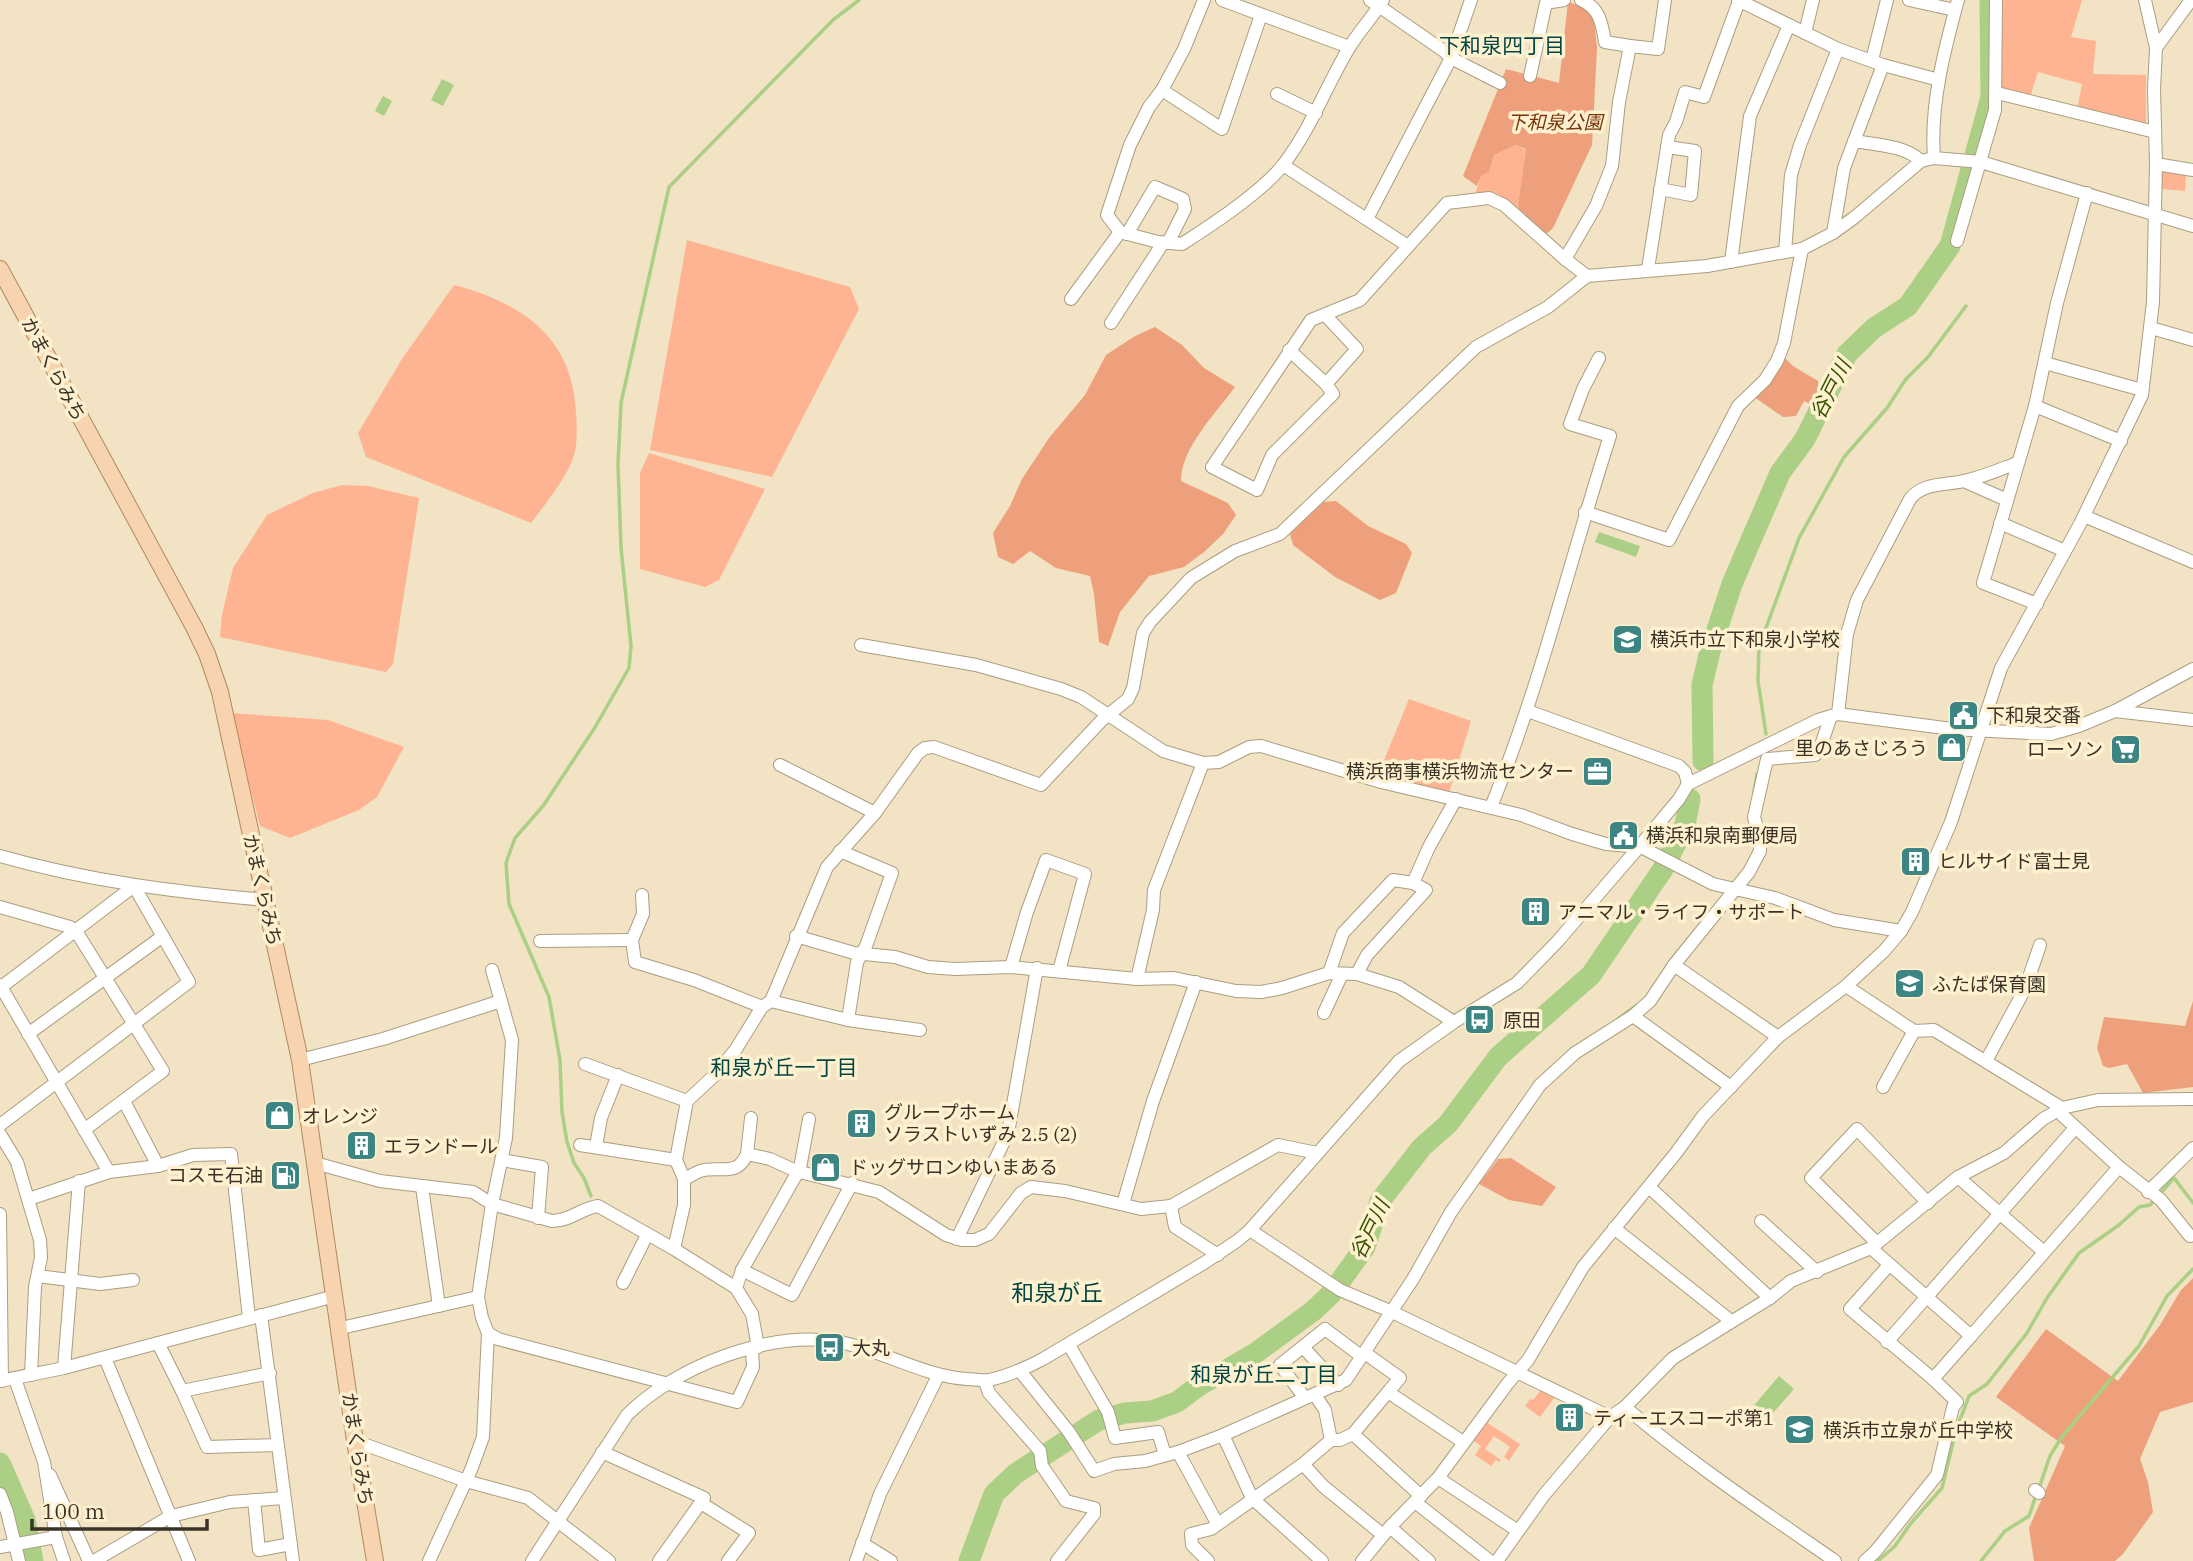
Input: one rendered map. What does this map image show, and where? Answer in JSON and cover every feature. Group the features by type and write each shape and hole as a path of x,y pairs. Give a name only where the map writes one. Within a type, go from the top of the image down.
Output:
{"main road":[{"name":"かまくらみち","path":"0,269 207,654 220,692 300,1060 375,1561"}],"street":[{"path":"1204,0 1184,49 1130,145 1107,215 1124,233 1182,244 1206,229 1271,178 1283,165 1316,113 1349,47 1377,2 1451,58 1500,83"},
{"path":"1222,0 1349,47"},
{"path":"1367,219 1451,58 1471,0"},
{"path":"1530,76 1546,3 1564,0"},
{"path":"1581,0 1597,6 1605,42 1658,49 1665,0"},
{"path":"1648,270 1669,135 1685,92 1704,97 1738,0 1759,5 1789,25 1838,48 1878,63 1939,80"},
{"path":"1805,33 1813,0"},
{"path":"1833,233 1844,168 1878,63 1887,0"},
{"path":"674,1249 684,1205 684,1179 676,1160 687,1101 723,1065 766,1004 827,867 875,813 918,753 925,748 934,747 1041,785 1102,720 1128,699 1133,688 1143,633 1191,578 1235,551 1280,534 1476,347 1495,334 1548,307 1587,276 1731,262 1802,249 1833,233 1928,160 1939,80 1957,5 1909,0"},
{"path":"1957,241 1976,161 1995,110 1996,0"},
{"path":"1362,1561 1437,1478 1528,1360 1583,1267 1703,1116 1778,1037 1846,986 1884,951 1901,931 1921,893 1951,822 2001,668 2084,516 2143,390 2151,328 2156,214 2154,89 2157,48 2145,0"},
{"path":"2157,48 2191,0"},
{"path":"1162,90 1222,129 1261,15"},
{"path":"1731,262 1750,116 1789,25"},
{"path":"1565,260 1596,206 1612,166 1619,102 1630,46"},
{"path":"1785,252 1791,175 1838,48"},
{"path":"1997,93 2155,132"},
{"path":"1277,94 1316,113"},
{"path":"1853,141 1900,149 1928,160 1976,161 2193,226"},
{"path":"1660,189 1691,195 1695,151 1667,148"},
{"path":"2156,164 2193,170"},
{"path":"1283,165 1408,246"},
{"path":"1071,299 1124,233 1155,187 1183,198 1185,209 1166,243 1111,323"},
{"path":"2037,604 1983,583 2035,407 2057,303 2087,193"},
{"path":"1289,350 1326,384 1333,394 1272,455 1257,490 1212,467 1289,350 1311,320 1360,300 1447,203 1489,198 1504,205 1565,260 1587,276"},
{"path":"1585,512 1669,540 1738,406 1765,380 1777,361 1784,343 1802,249"},
{"path":"1325,315 1357,349 1326,384"},
{"path":"2151,328 2193,340"},
{"path":"1491,807 1528,711 1585,512 1610,436 1570,424 1583,389 1600,358"},
{"path":"2045,363 2143,390"},
{"path":"2035,407 2121,441"},
{"path":"1020,1371 1072,1435 1094,1471 1114,1464 1145,1461 1172,1454 1223,1435 1346,1380 1413,1279 1451,1212 1540,1085 1575,1053 1633,1016 1650,1001 1730,889 1754,865 1760,850 1754,817 1767,759 1815,755 1819,751 1835,715 1851,617 1857,600 1910,499 1927,486 1964,481 2017,463"},
{"path":"1964,481 2007,500"},
{"path":"2084,516 2193,562"},
{"path":"2000,523 2065,551"},
{"path":"861,645 976,665 1081,697 1163,751 1203,763 1219,762 1249,747 1261,746 1381,782 1521,815 1595,841 1639,847 1730,889 1775,898 1834,920 1901,931"},
{"path":"533,1561 627,1415 648,1396 691,1369 755,1348 808,1340 856,1346 937,1376 985,1381 1020,1371 1069,1345 1217,1255 1250,1230 1399,1061 1454,1022 1517,983 1556,943 1639,847 1679,799 1688,784 1818,720 1835,715 1952,729 2051,734 2115,711 2193,669"},
{"path":"1528,711 1679,766 1685,772 1688,784"},
{"path":"2115,711 2193,720"},
{"path":"1137,979 1153,910 1154,890 1203,763"},
{"path":"780,765 875,813"},
{"path":"1413,883 1439,828 1457,799"},
{"path":"840,851 891,873 866,946 860,954 848,1020"},
{"path":"0,856 70,874 134,886 188,894 266,900"},
{"path":"1011,967 1046,860 1085,874 1059,971"},
{"path":"1324,1013 1336,973 1343,933 1393,880 1413,883 1426,890 1367,956 1357,974"},
{"path":"109,1172 0,987 134,886"},
{"path":"0,1125 189,982 134,886"},
{"path":"642,895 643,914 632,940 635,962 766,1004 848,1020 920,1030"},
{"path":"0,906 76,931 163,1071 84,1130"},
{"path":"28,1034 163,936"},
{"path":"796,936 860,954 895,957 928,967 955,970 1037,968 1137,979 1174,978 1236,991 1261,992 1336,973 1357,974 1399,987 1454,1022"},
{"path":"540,941 632,940"},
{"path":"1986,1061 2025,989 2040,945"},
{"path":"1674,965 1778,1037"},
{"path":"957,1239 1008,1133 1037,968"},
{"path":"429,1561 484,1437 488,1333 478,1297 492,1204 506,1138 512,1040 492,970"},
{"path":"1123,1204 1153,1101 1196,982"},
{"path":"1846,986 1914,1031 1934,1030 2062,1108"},
{"path":"300,1060 383,1039 501,1001"},
{"path":"1633,1016 1731,1087"},
{"path":"1883,1087 1914,1031"},
{"path":"584,1064 687,1101"},
{"path":"596,1146 601,1118 618,1075"},
{"path":"1353,1434 1418,1499 1499,1560 1544,1494 1610,1417 1625,1406 1673,1358 1770,1298 1791,1281 1874,1245 1958,1177 2004,1153 2043,1119 2062,1108 2098,1100 2193,1099"},
{"path":"124,1101 158,1166"},
{"path":"2062,1108 2062,1115 2075,1128 2148,1192 2161,1199 2190,1236"},
{"path":"684,1179 701,1170 736,1168 744,1161 751,1118"},
{"path":"736,1288 742,1270 800,1168 809,1119"},
{"path":"1888,1342 2075,1128"},
{"path":"1928,1203 1857,1129 1811,1178 1874,1245 1888,1265 1971,1336"},
{"path":"0,1134 17,1162 40,1240 41,1257 33,1318 31,1376"},
{"path":"580,1145 676,1160"},
{"path":"747,1154 770,1159 796,1171 852,1183 879,1192 946,1235 975,1240 989,1234 1021,1193 1031,1187 1065,1191 1141,1209 1171,1206 1278,1145 1317,1153"},
{"path":"2148,1192 2193,1148"},
{"path":"29,1199 109,1172 158,1166 193,1155 232,1154 255,1316 270,1373 293,1561"},
{"path":"502,1160 542,1167 538,1218"},
{"path":"315,1163 380,1181 473,1192 492,1204 538,1218 562,1221 598,1206 736,1288 752,1314 755,1348 753,1367 737,1402 498,1339 488,1333"},
{"path":"1933,1379 2119,1167"},
{"path":"1958,1177 2044,1252"},
{"path":"64,1368 79,1181"},
{"path":"742,1270 792,1295 852,1183"},
{"path":"422,1187 439,1306"},
{"path":"1649,1187 1770,1298"},
{"path":"1171,1206 1175,1227 1217,1255"},
{"path":"0,1214 1,1308 6,1380 89,1561"},
{"path":"1761,1221 1817,1272"},
{"path":"1614,1228 1731,1321"},
{"path":"1250,1230 1340,1290 1390,1311 1610,1417"},
{"path":"623,1283 647,1236"},
{"path":"1865,1561 1937,1475 1953,1407 1957,1402 1850,1309 1888,1265"},
{"path":"38,1276 100,1284 133,1279"},
{"path":"6,1380 105,1358 335,1296"},
{"path":"341,1328 478,1297"},
{"path":"1208,1561 1192,1545 1191,1534 1211,1529 1217,1522 1303,1464 1331,1440 1340,1440 1353,1434 1400,1378 1325,1329 1280,1364 1325,1410 1331,1440"},
{"path":"158,1343 207,1447 277,1445"},
{"path":"1069,1345 1108,1416 1115,1438 1158,1432 1217,1522"},
{"path":"1303,1347 1338,1385"},
{"path":"105,1358 189,1561"},
{"path":"182,1391 270,1373"},
{"path":"856,1561 880,1494 937,1376"},
{"path":"985,1381 989,1393 1040,1451 1042,1466 1066,1501 1094,1508 1094,1514 1057,1561"},
{"path":"1388,1392 1463,1442"},
{"path":"1625,1406 1718,1480 1835,1561"},
{"path":"1223,1435 1252,1498 1322,1561"},
{"path":"355,1441 466,1481 527,1498 609,1561"},
{"path":"602,1452 704,1498 659,1561"},
{"path":"44,1462 56,1537 64,1561"},
{"path":"1303,1464 1323,1486 1429,1561"},
{"path":"1437,1478 1518,1531"},
{"path":"0,1494 19,1561"},
{"path":"94,1561 171,1516 230,1502 284,1498"},
{"path":"254,1500 259,1550 291,1544"},
{"path":"701,1503 749,1533 728,1561"},
{"path":"0,1547 56,1537"},
{"path":"862,1543 891,1561"}],"shaded area":[{"path":"2002,0 2082,0 2071,37 2096,41 2093,74 2146,75 2146,126 2077,109 2082,84 2038,72 2030,97 2002,89"},
{"path":"442,79 454,85 443,106 431,100"},
{"path":"383,96 392,101 384,116 375,111"},
{"name":"下和泉公園","path":"1516,145 1526,150 1518,205 1520,214 1475,194 1481,176 1489,172 1494,155"},
{"path":"2162,173 2186,173 2185,191 2161,189"},
{"path":"687,240 850,287 859,309 772,477 650,450"},
{"path":"454,285 501,302 522,313 539,327 554,344 565,363 573,386 577,431 574,455 559,485 531,523 366,457 358,433 402,359"},
{"path":"649,453 765,489 719,580 705,587 640,569 640,473"},
{"path":"342,485 368,486 419,498 393,664 386,672 220,637 222,615 233,568 267,515 313,493"},
{"path":"1599,532 1640,546 1636,557 1595,542"},
{"path":"1409,699 1471,721 1449,793 1378,775"},
{"path":"231,713 328,720 404,747 377,797 359,810 290,838 260,826"},
{"path":"1779,1376 1794,1389 1766,1421 1751,1409"},
{"path":"1541,1390 1555,1397 1540,1417 1525,1406"},
{"path":"1486,1422 1520,1444 1509,1461 1504,1457 1510,1447 1494,1436 1485,1449 1501,1460 1499,1462 1496,1460 1491,1466 1475,1455 1481,1446 1473,1440"}],"green space":[{"name":"下和泉公園","path":"1568,2 1593,10 1597,48 1592,145 1553,228 1544,236 1520,214 1518,205 1526,149 1516,145 1494,155 1489,172 1481,176 1477,186 1463,176 1506,69 1559,83"},
{"path":"1155,327 1182,345 1204,368 1235,387 1193,444 1181,481 1228,503 1236,515 1223,534 1184,567 1149,576 1120,612 1108,646 1099,642 1090,576 1056,568 1030,551 1013,564 998,557 993,533 1010,506 1022,479 1049,438 1085,395 1106,355 1135,336"},
{"path":"1780,353 1793,366 1818,381 1822,404 1820,409 1804,401 1796,416 1783,417 1750,394"},
{"path":"1336,501 1368,526 1406,544 1412,553 1396,593 1380,600 1335,577 1293,545 1290,534 1323,502"},
{"path":"2193,1001 2193,1087 2143,1093 2127,1064 2109,1068 2103,1066 2097,1048 2104,1017 2185,1026"},
{"path":"1511,1158 1556,1187 1542,1206 1509,1200 1479,1184 1498,1159"},
{"path":"2193,1278 2193,1402 2160,1412 2140,1459 2148,1482 2153,1512 2115,1561 2034,1561 2029,1528 2065,1446 1996,1397 2046,1329 2118,1381 2160,1325 2181,1290"}],"waterway":[{"path":"591,1196 574,1163 567,1142 562,1112 560,1060 549,997 509,904 506,863 515,838 543,806 594,729 629,668 631,646 621,548 618,464 621,403 669,187 833,20 859,0"},
{"name":"谷戸川","path":"1703,761 1702,685 1710,651 1732,584 1780,473 1805,439 1847,354 1874,328 1908,306 1950,246 1991,97 1990,0"},
{"path":"1766,734 1758,681 1759,647 1799,538 1844,457 1887,408 1906,379 1928,357 1966,306"},
{"path":"1754,791 1757,774"},
{"name":"谷戸川","path":"969,1561 994,1494 1015,1474 1099,1420 1125,1413 1152,1411 1177,1402 1197,1387 1257,1352 1313,1311 1331,1294 1365,1247 1380,1201 1422,1147 1448,1124 1498,1057 1591,975 1663,869 1685,825 1690,799"},
{"path":"1671,960 1688,939"},
{"path":"1618,1019 1637,1005"},
{"path":"1878,1561 1895,1546 1942,1488 1956,1430 1969,1396 1987,1384 2027,1333 2047,1298 2079,1253 2119,1225 2139,1207 2150,1205 2174,1178 2193,1203"},
{"path":"2039,1488 2050,1456 2061,1438 2139,1346 2167,1296 2193,1269"},
{"path":"0,1463 25,1520 33,1561"},
{"path":"1981,1561 2005,1531 2029,1516 2036,1495"}],"place":[{"name":"横浜市立下和泉小学校","path":"1627,639"},
{"name":"下和泉交番","path":"1963,715"},
{"name":"里のあさじろう","path":"1951,748"},
{"name":"ローソン","path":"2126,749"},
{"name":"横浜商事横浜物流センター","path":"1597,771"},
{"name":"横浜和泉南郵便局","path":"1623,835"},
{"name":"ヒルサイド富士見","path":"1915,861"},
{"name":"アニマル・ライフ・サポート","path":"1535,912"},
{"name":"ふたば保育園","path":"1909,984"},
{"name":"原田","path":"1480,1020"},
{"name":"オレンジ","path":"279,1116"},
{"name":"グループホーム ソラストいずみ 2.5 (2)","path":"861,1123"},
{"name":"エランドール","path":"361,1146"},
{"name":"ドッグサロンゆいまある","path":"826,1167"},
{"name":"コスモ石油","path":"286,1175"},
{"name":"大丸","path":"829,1348"},
{"name":"ティーエスコーポ第1","path":"1570,1418"},
{"name":"横浜市立泉が丘中学校","path":"1800,1430"}],"district":[{"name":"下和泉四丁目","path":"1502,45"},
{"name":"和泉が丘一丁目","path":"784,1067"},
{"name":"和泉が丘","path":"1057,1292"},
{"name":"和泉が丘二丁目","path":"1264,1374"}]}
